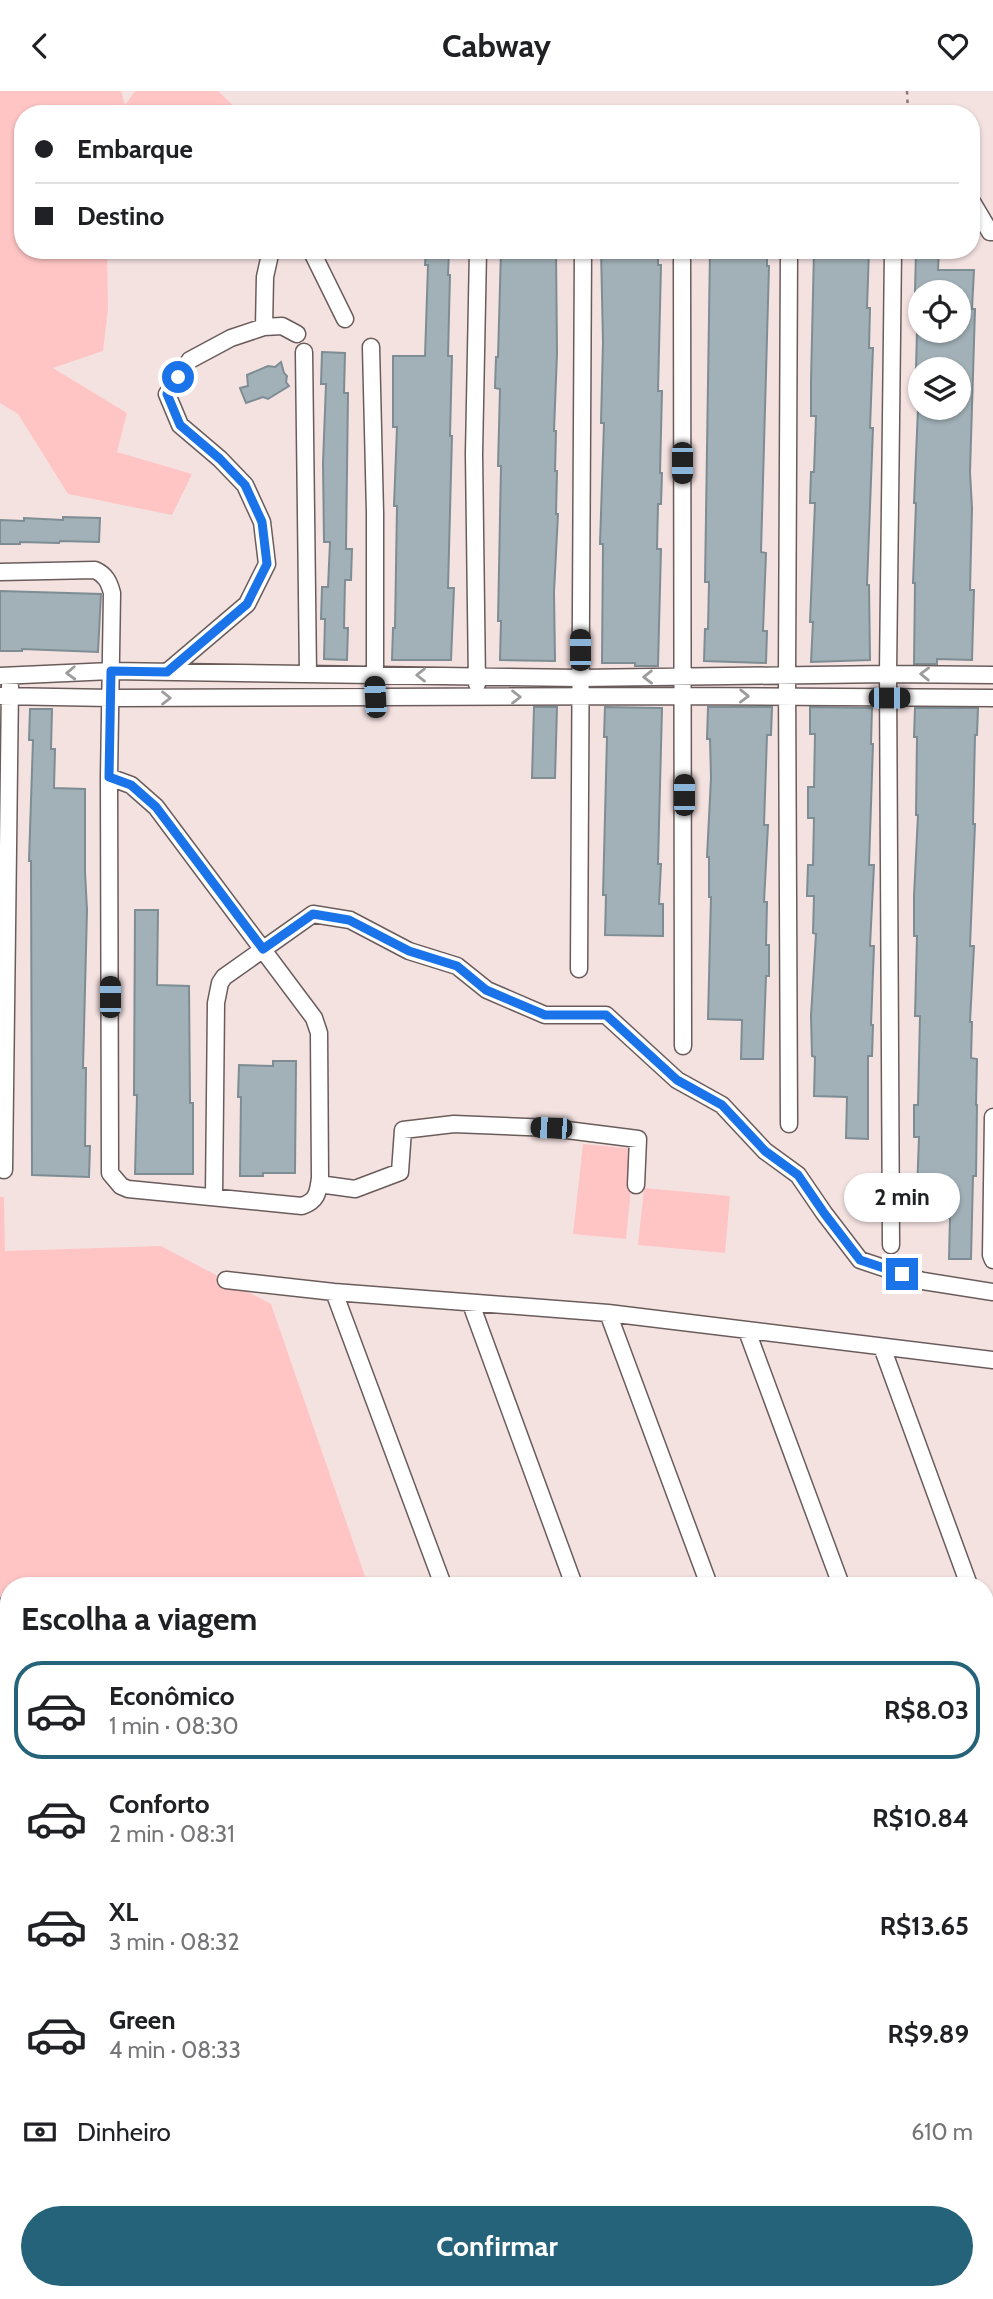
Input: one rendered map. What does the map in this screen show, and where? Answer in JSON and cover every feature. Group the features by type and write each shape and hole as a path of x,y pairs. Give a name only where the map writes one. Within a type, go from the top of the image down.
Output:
{"street":[{"path":"980,215 990,232 993,232"},
{"path":"264,327 265,277 269,259"},
{"path":"315,259 345,319"},
{"path":"477,697 474,454 478,259"},
{"path":"579,969 583,259"},
{"path":"682,259 683,1046"},
{"path":"789,259 789,1124"},
{"path":"891,1245 888,674 893,259"},
{"path":"167,672 247,604 267,564 262,522 245,485 220,459 180,425 167,394 190,360 231,338 264,327 282,326 297,334"},
{"path":"370,347 375,513 375,697"},
{"path":"303,352 308,674"},
{"path":"0,572 95,570 103,573 112,593 109,777 110,1173 121,1186 128,1189 302,1206 315,1200 319,1184 319,1034 314,1018 156,807 131,785 109,777"},
{"path":"4,1170 4,676 111,671 580,678 993,675"},
{"path":"6,696 993,698"},
{"path":"214,1196 220,983 224,977 313,914 349,920 409,951 457,966 486,990 545,1015 606,1015 677,1080 722,1105 765,1151 798,1175 860,1260 923,1281 993,1292"},
{"path":"993,1117 993,1260"},
{"path":"319,1184 355,1189 400,1171 403,1131 454,1124 551,1128 638,1139 636,1185"},
{"path":"226,1280 471,1304 608,1313 993,1360"},
{"path":"334,1292 440,1577"},
{"path":"471,1304 571,1577"},
{"path":"608,1313 706,1577"},
{"path":"747,1331 838,1577"},
{"path":"882,1347 967,1577"}],"shaded area":[{"path":"0,91 121,91 125,105 14,105 14,259 107,259 108,309 103,351 53,368 127,413 117,452 192,474 172,515 68,494 18,414 0,403"},
{"path":"135,91 218,91 233,105 125,105"},
{"path":"583,1144 635,1149 626,1239 573,1234"},
{"path":"644,1188 730,1196 725,1253 638,1245"},
{"path":"0,1197 4,1197 5,1251 161,1246 271,1304 365,1577 0,1577"}],"building":[{"path":"425,259 449,259 448,356 452,356 452,436 448,588 454,588 451,660 392,660 397,506 394,506 397,427 393,427 393,356 425,356 428,265 425,265"},
{"path":"501,259 556,259 554,431 558,514 554,592 555,661 500,660 500,389 495,388"},
{"path":"601,259 658,259 658,265 661,265 658,391 662,391 662,473 657,549 661,549 658,666 602,663 603,544 600,544 604,423 601,423"},
{"path":"710,259 767,259 769,266 761,552 766,553 763,631 767,631 766,663 704,661 709,582 705,582"},
{"path":"814,259 869,259 867,308 870,308 869,348 873,348 867,585 870,660 811,662 815,503 810,503 816,416 811,416"},
{"path":"916,259 939,259 938,270 974,270 970,472 970,590 974,590 972,660 937,659 937,664 914,664 914,503 917,420 971,420 971,357 916,357 917,343 971,343 971,280 915,280"},
{"path":"322,352 345,353 344,393 348,393 346,549 352,549 351,580 345,580 344,628 348,628 347,660 324,659 325,619 321,619 322,587 328,587 330,542 324,542 326,384 321,384"},
{"path":"281,362 289,386 268,399 263,397 246,403 240,388 248,386 247,375 268,366 275,367"},
{"path":"63,517 100,518 99,542 0,544 0,520 63,520"},
{"path":"0,591 101,594 98,652 22,649 0,651"},
{"path":"534,707 557,707 555,778 532,778"},
{"path":"605,707 662,708 658,864 661,864 659,904 663,904 663,936 605,935"},
{"path":"708,707 772,707 771,735 767,735 764,825 768,825 764,902 767,902 766,945 769,945 769,976 766,976 763,1059 741,1059 742,1020 708,1019 711,897 707,857 711,778 710,739 707,739"},
{"path":"810,707 872,708 869,865 874,865 870,946 874,946 872,1056 868,1056 868,1139 846,1138 847,1097 814,1096 815,1057 812,1056 811,1016 816,934 813,933 814,896 807,896 808,865 813,865 814,818 808,818 808,787 814,787 815,734 810,734"},
{"path":"915,708 978,708 970,946 974,946 971,1058 977,1059 976,1176 973,1176 971,1259 949,1259 950,1218 916,1218 919,1137 914,1137 914,1105 918,1105 920,1016 915,1016 917,936 914,936 914,896 918,815"},
{"path":"30,709 52,709 54,788 85,789 87,910 83,1068 86,1068 85,1146 90,1146 89,1177 32,1175 29,861 33,740 29,740"},
{"path":"135,910 158,910 157,985 189,986 193,1174 135,1174"},
{"path":"273,1061 296,1061 295,1173 240,1176 239,1065 273,1066"}],"route":[{"path":"178,377 167,394 180,425 220,459 245,485 262,522 267,564 247,604 167,672 111,671 109,777 131,785 156,807 263,949 313,914 349,920 409,951 457,966 486,990 545,1015 606,1015 677,1080 722,1105 765,1151 798,1175 860,1260 902,1274"}]}
